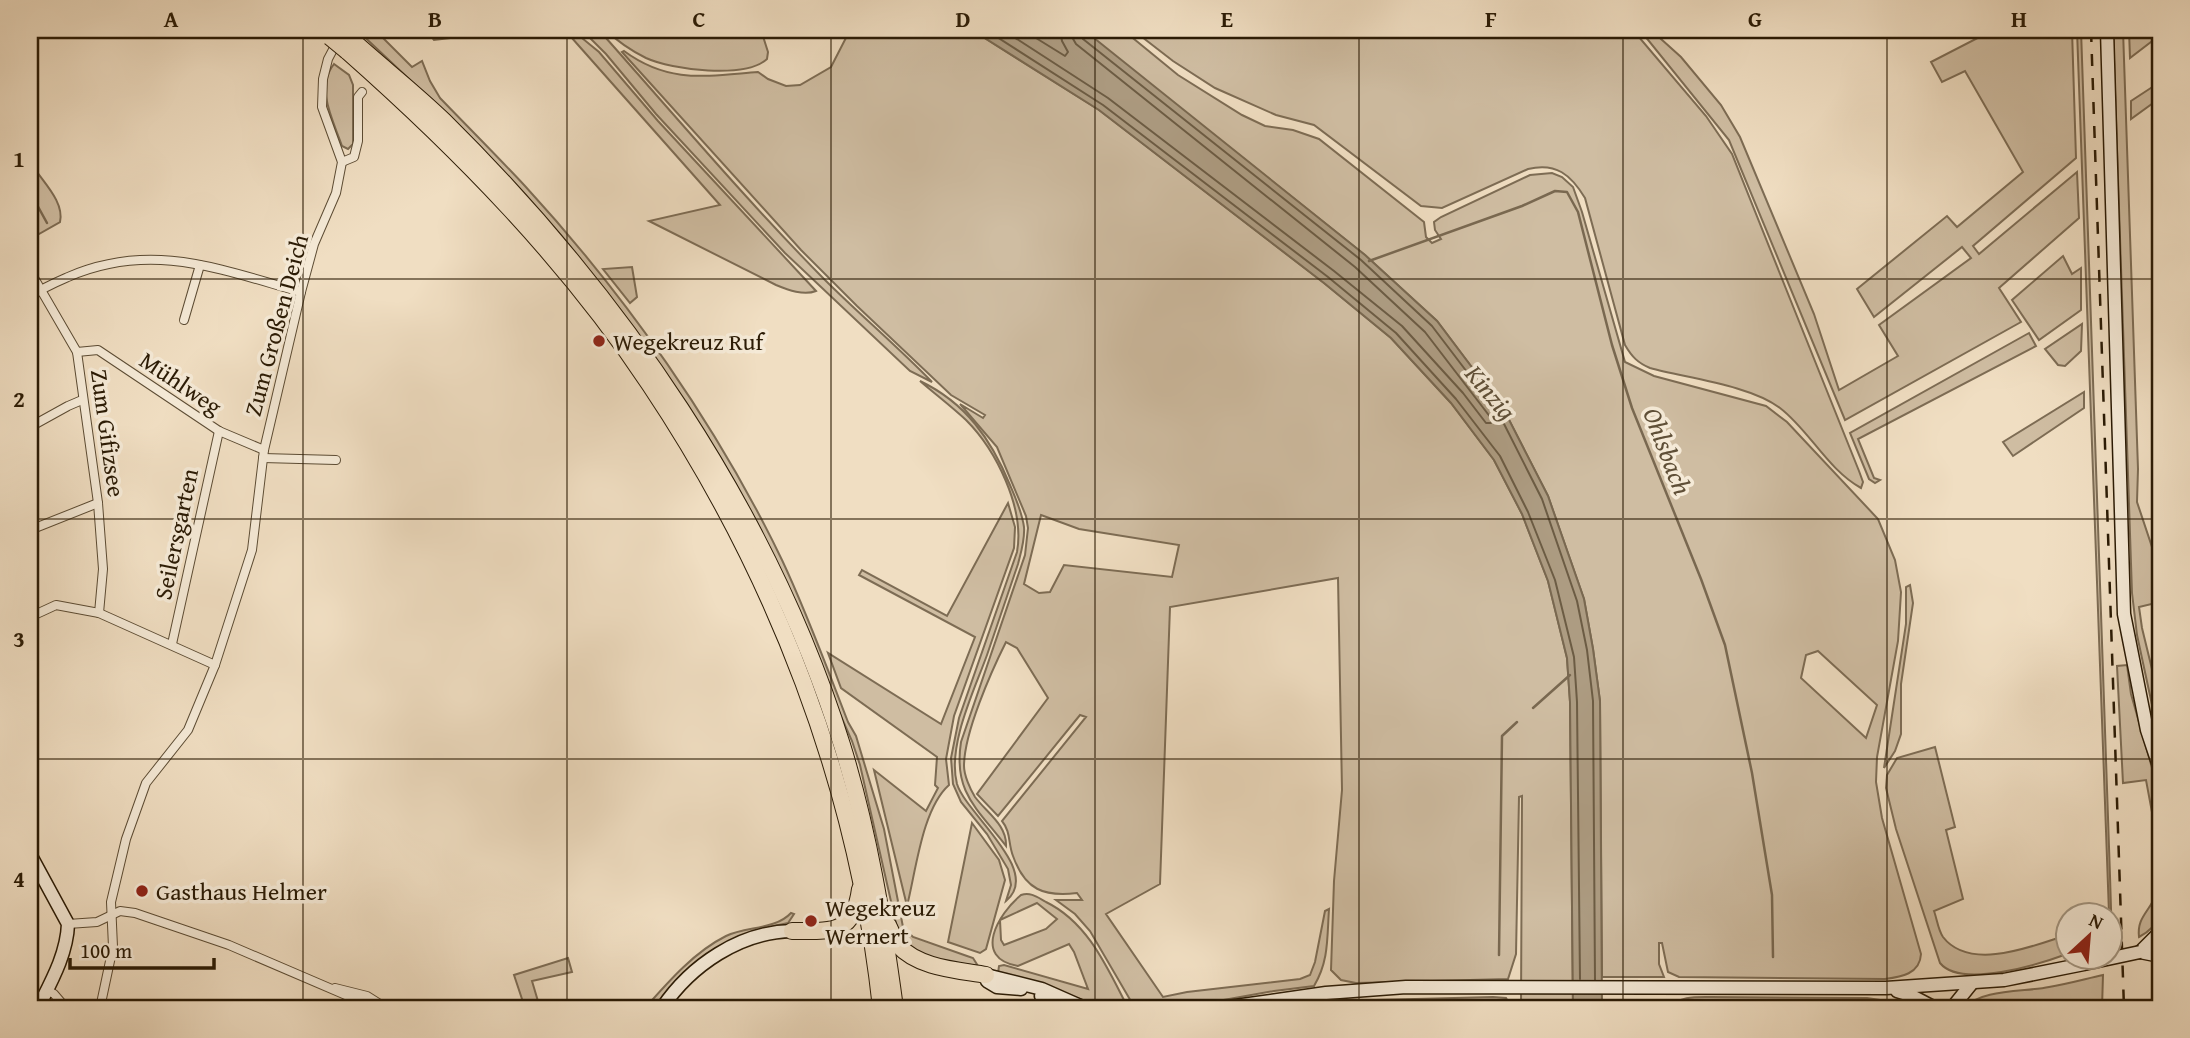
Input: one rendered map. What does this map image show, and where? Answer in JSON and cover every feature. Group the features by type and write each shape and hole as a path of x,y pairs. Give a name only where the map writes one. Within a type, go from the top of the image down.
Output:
{"highway":[{"path":"339,37 506,204 610,329 649,383 724,505 760,577 802,674 839,789 861,880 876,959 881,1008"},
{"path":"339,37 441,118 545,228 645,359 704,446 776,578 797,624 842,745 883,914 895,1008"},
{"path":"793,931 828,931 842,928 850,920 858,904 861,880"},
{"path":"883,914 897,944 911,956 933,965 986,975"}],"street":[{"path":"2107,30 2124,614 2147,730 2160,769"},
{"path":"339,37 328,59 323,79 322,107 342,162"},
{"name":"Zum Großen Deich","path":"100,1008 113,947 111,902 126,839 146,783 188,730 215,664 252,551 264,454 301,292 314,244 336,194 342,162 354,157 358,141 358,97 362,92"},
{"path":"30,297 41,288 111,263 171,259 301,292"},
{"path":"184,320 200,265"},
{"name":"Zum Gifizsee","path":"30,271 77,352 98,503 103,569 99,614"},
{"name":"Mühlweg","path":"77,352 98,351 219,431 264,454"},
{"path":"30,428 82,400"},
{"name":"Seilersgarten","path":"172,644 219,431"},
{"path":"264,454 336,460"},
{"path":"30,530 98,503"},
{"path":"30,617 56,605 99,614 215,664"},
{"path":"30,854 68,924 68,937 63,953 38,1008"},
{"path":"68,924 97,922 126,911 152,918 229,945 376,1008"},
{"path":"662,1008 680,984 702,964 770,931 793,931"},
{"path":"2140,952 2160,932"},
{"path":"1221,1008 1340,992 1406,987 1886,988 1972,983 2021,977 2140,952 2160,942"},
{"path":"2140,952 2160,956"},
{"path":"1062,1008 1029,991 997,987 987,981 986,975 1042,989 1085,1008"},
{"path":"1941,985 1952,1008 1972,983"},
{"path":"1937,1008 1935,996 1941,985"},
{"path":"323,986 353,991 379,1002 386,1008"},
{"path":"1886,988 1910,995 1937,1008"},
{"path":"47,990 66,1008"}],"shaded area":[{"path":"357,30 379,30 378,33 412,67 422,61 440,98 525,186 599,272 634,317 699,411 729,460 782,560 856,736 884,829 903,927 913,937 973,958 978,966 922,958 900,941 860,765 852,741 761,535 709,439 622,312 544,216 460,127"},
{"path":"426,30 519,30 434,40"},
{"path":"577,30 595,30 606,38 796,250 932,382 910,371 785,253 656,114 606,54 590,38"},
{"path":"606,30 761,30 768,52 767,59 757,65 726,71 673,66 646,58"},
{"path":"850,30 972,30 1099,110 1324,283 1391,338 1451,403 1494,460 1522,514 1548,581 1567,658 1570,702 1573,1008 1521,1008 1522,796 1519,797 1516,954 1508,979 1356,983 1341,980 1331,970 1334,881 1342,790 1338,578 1170,607 1160,884 1106,914 1163,997 1300,979 1310,975 1325,911 1329,909 1325,958 1314,986 1179,1008 1105,1008 1024,979 998,973 999,966 1004,965 1088,989 1069,944 1018,966 1004,961 996,954 994,935 998,924 1000,920 1004,913 1021,895 1031,895 1040,898 1073,921 1094,946 1126,1004 1132,1003 1090,931 1075,914 1056,900 1082,900 1077,893 1055,894 1030,884 1018,868 1011,851 1007,829 1002,821 1086,717 1080,715 998,816 977,794 1048,698 1017,648 1006,642 973,720 964,766 973,794 1000,825 1006,846 977,810 964,788 959,760 961,742 1025,555 1028,528 1026,516 997,447 960,404 983,418 985,415 951,395 801,250 622,52 657,69 672,73 705,76 758,72 786,86 800,85 831,67","holes":["1041,515 1079,529 1179,545 1172,577 1064,565 1050,592 1039,593 1024,584","1037,903 1057,919 1046,929 1004,945 1001,940 1000,920"]},
{"path":"1082,30 1123,30 1178,75 1242,115 1265,126 1293,130 1319,139 1424,222 1426,237 1432,243 1441,239 1435,230 1434,222 1441,217 1530,175 1552,173 1562,177 1573,187 1582,212 1625,362 1654,376 1766,406 1787,422 1878,519 1895,560 1901,592 1898,641 1877,757 1876,782 1882,818 1921,954 1920,961 1913,970 1885,979 1679,977 1668,972 1662,943 1659,943 1659,964 1664,977 1602,977 1600,701 1584,599 1548,496 1504,410 1437,321 1365,255","holes":["1818,651 1877,705 1866,738 1801,678 1806,655"]},
{"path":"1133,30 1633,30 1706,116 1732,154 1859,471 1863,482 1861,488 1829,461 1790,417 1767,400 1717,383 1650,368 1633,356 1625,345 1585,198 1562,172 1547,167 1528,169 1442,208 1421,206 1314,125 1276,115 1215,88 1173,61"},
{"path":"1640,30 1651,30 1681,57 1721,105 1740,137 1814,314 1839,390 1898,356 1879,325 1971,258 1962,247 1874,317 1857,289 1947,216 1957,227 2023,172 1965,71 1942,82 1931,62 1993,30 2072,30 2076,158 1973,246 1979,254 2077,172 2079,218 1999,288 2021,322 1845,420 1729,140"},
{"path":"2077,30 2081,30 2109,902"},
{"path":"2113,30 2123,30 2137,502 2160,571 2160,602 2139,607 2160,702 2160,742 2137,635 2132,593"},
{"path":"2129,30 2160,30 2160,35 2130,58"},
{"path":"559,31 582,38 599,52 658,121 816,291 801,293 776,285 649,221 720,205 572,38"},
{"path":"334,64 349,75 353,85 353,144 348,149 342,146 326,94 326,83"},
{"path":"2160,82 2160,98 2131,119 2131,101"},
{"path":"30,161 55,198 61,214 60,222 39,234 30,222"},
{"path":"2063,256 2072,274 2081,268 2081,310 2039,340 2012,300"},
{"path":"632,267 637,297 630,303 603,269"},
{"path":"2082,324 2081,351 2065,366 2058,365 2045,349"},
{"path":"2029,333 2036,346 1858,439 1874,478 1880,480 1875,483 1869,479 1850,433"},
{"path":"920,381 964,411 985,438 1003,468 1024,527 1018,564 963,719 955,769 957,784 963,796 999,842 1015,874 1015,889 1006,901 1011,885 1008,869 987,834 961,802 953,784 951,758 959,718 1017,552 1017,517 1006,481 988,447 966,420"},
{"path":"2084,392 2084,408 2013,456 2003,442"},
{"path":"1008,503 1015,527 1014,548 954,716 946,759 949,785 932,809 926,825 907,906 874,770 926,811 938,788 935,785 937,757 841,688 828,653 941,724 975,637 859,575 862,570 947,616"},
{"path":"1910,585 1913,603 1901,684 1901,734 1895,751 1884,768 1906,624 1906,587"},
{"path":"2127,665 2131,694 2160,796 2160,855 2146,780 2123,783 2117,666"},
{"path":"1935,747 1955,827 1946,830 1963,899 1934,911 1943,937 1955,947 1969,953 1985,955 2020,950 2054,939 2054,958 2020,968 1982,974 1965,974 1950,970 1940,963 1896,829 1886,788 1887,775 1897,758"},
{"path":"972,823 999,860 1005,880 986,949 980,953 948,942"},
{"path":"2160,873 2161,902 2158,918 2155,925 2139,937 2141,922 2156,895"},
{"path":"791,913 794,914 788,923 757,931 720,948 676,984 655,1008 645,1008 682,968 703,950 726,936 769,925"},
{"path":"568,958 572,972 532,981 540,1008 525,1008 514,975"},
{"path":"2103,975 2102,1008 1965,1008 1981,997 1992,994 2049,987"},
{"path":"1693,997 1867,998 1914,1008 1669,1008 1683,999"},
{"path":"1506,998 1512,1008 1293,1008 1376,1000"}],"water":[{"path":"972,30 1082,30 1094,38 1365,255 1437,321 1504,410 1548,496 1584,599 1593,649 1600,701 1602,1008 1573,1008 1570,702 1567,658 1548,581 1522,514 1494,460 1451,403 1391,338 1324,283 1099,110"}],"waterway":[{"name":"Ohlsbach","path":"1369,261 1522,206 1555,191 1567,192 1578,212 1612,345 1632,408 1725,645 1752,773 1772,895 1773,957"},
{"path":"30,192 47,223"},
{"path":"1533,708 1570,675"},
{"path":"1499,955 1502,736 1517,722"}],"railway":[{"path":"2091,30 2124,1008"}],"place":[{"name":"Wegekreuz Ruf","path":"599,341"},
{"name":"Gasthaus Helmer","path":"142,891"},
{"name":"Wegekreuz Wernert","path":"811,921"}],"water label":[{"name":"Kinzig","path":"1491,392"}]}
